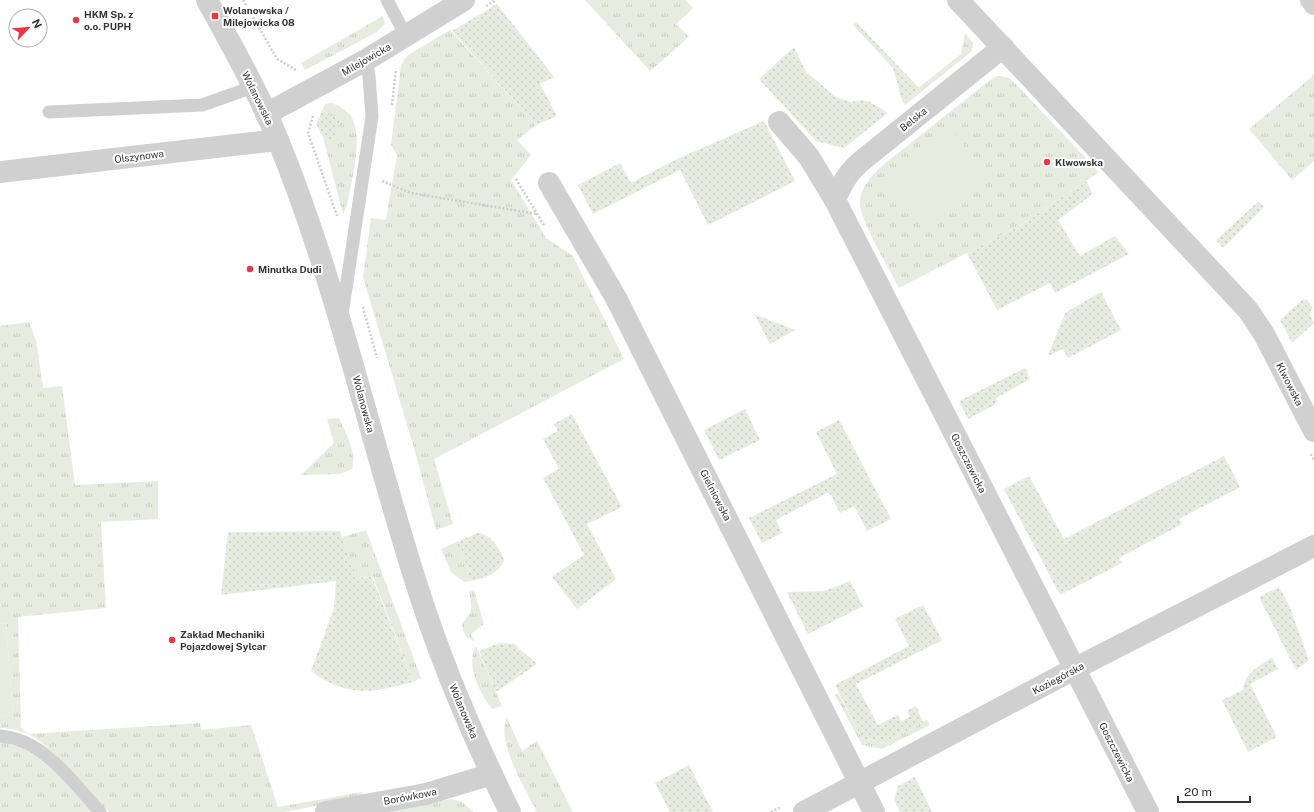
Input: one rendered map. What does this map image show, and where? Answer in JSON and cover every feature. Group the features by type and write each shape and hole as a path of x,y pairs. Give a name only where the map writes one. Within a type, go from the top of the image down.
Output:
{"street":[{"name":"Wolanowska","path":"207,0 266,114 278,140 304,207 341,321 388,496 422,601 456,693 510,812"},
{"name":"Klwowska","path":"958,0 1248,310 1264,334 1314,431"},
{"path":"1311,0 1314,4"},
{"name":"Milejowicka","path":"266,114 366,60 406,36 473,4"},
{"name":"Belska","path":"835,200 840,186 847,174 859,163 1003,47"},
{"name":"Goszczewicka","path":"779,122 809,157 835,200 1148,812"},
{"name":"Olszynowa","path":"0,172 278,140"},
{"name":"Gielniowska","path":"549,183 616,298 874,812"},
{"name":"Koziegórska","path":"804,812 1074,669 1314,546"},
{"name":"Borówkowa","path":"326,812 426,794 492,774"}],"lane":[{"path":"387,0 406,36"},
{"path":"341,321 372,116 370,76 366,60"},
{"path":"49,112 202,104 253,87"},
{"path":"0,736 13,738 36,748 50,758 100,812"}],"path":[{"path":"243,0 276,59 300,73"},
{"path":"473,4 496,0"},
{"path":"391,112 396,66"},
{"path":"314,113 308,133 338,217"},
{"path":"381,188 383,173"},
{"path":"382,180 411,193 537,214"},
{"path":"362,303 378,363"}],"green space":[{"path":"585,0 685,0 693,8 676,24 689,37 650,71"},
{"path":"497,4 554,77 540,84 557,116 536,125 452,31"},
{"path":"383,16 385,24 377,32 305,70 301,63"},
{"path":"856,22 919,88 902,101 893,68 853,25"},
{"path":"450,30 536,125 517,140 531,155 511,180 546,238 573,256 624,359 434,459 453,524 436,530 414,448 363,277 371,218 386,220 397,155 391,145 401,66 408,55"},
{"path":"965,33 973,43 972,51 905,105 902,101 961,54"},
{"path":"794,47 806,72 836,97 851,102 863,100 870,102 888,113 844,148 816,141 759,79"},
{"path":"1314,75 1314,161 1292,180 1249,129"},
{"path":"998,76 1010,78 1099,172 1021,225 899,288 876,246 865,222 860,204 860,198 864,187 871,177 883,165 990,80"},
{"path":"332,103 342,108 350,115 354,123 356,134 357,146 354,172 347,206 343,214 323,137 333,143 321,113 325,104"},
{"path":"321,113 341,118 333,143 323,137 316,124"},
{"path":"764,121 795,181 708,225 680,170 593,214 578,185 620,163 631,183 675,160"},
{"path":"951,129 987,176 920,226 885,179"},
{"path":"1086,181 1093,194 1058,220 1080,256 1115,236 1129,254 1055,293 1050,283 997,310 967,253 1021,225"},
{"path":"1258,202 1264,207 1223,248 1216,240"},
{"path":"1101,292 1121,330 1068,358 1063,349 1048,356 1065,313"},
{"path":"1306,299 1313,307 1310,314 1314,323 1292,343 1280,320 1302,300"},
{"path":"754,314 795,330 770,344"},
{"path":"29,322 36,340 43,388 62,386 75,485 158,481 158,519 101,522 106,608 18,617 21,728 29,734 200,723 201,730 251,725 278,807 362,792 363,797 284,812 109,812 71,770 40,741 22,732 0,728 0,717 13,715 6,623 0,624 0,326"},
{"path":"1025,368 1030,379 996,398 998,403 968,419 959,401"},
{"path":"745,409 760,440 719,460 704,430"},
{"path":"572,414 622,507 587,524 616,579 577,609 552,577 584,555 543,478 559,469 543,439 558,431 554,424"},
{"path":"339,418 352,450 352,469 340,474 301,475 334,443 327,419"},
{"path":"839,420 891,519 867,531 854,506 840,513 829,492 776,520 782,533 762,543 749,518 837,474 816,432"},
{"path":"1224,456 1240,487 1179,519 1182,524 1119,558 1122,563 1060,595 1004,489 1029,476 1064,539"},
{"path":"366,530 421,678 413,682 373,577 357,578 342,537"},
{"path":"340,531 357,578 372,577 413,682 385,689 360,691 337,686 324,680 311,671 334,608 336,581 221,595 228,532"},
{"path":"477,533 486,536 494,542 504,560 499,569 495,572 486,577 471,581 459,541"},
{"path":"459,541 471,581 464,582 451,572 441,549"},
{"path":"850,581 863,606 808,634 787,592 824,591"},
{"path":"1279,587 1289,605 1309,660 1296,670 1259,597"},
{"path":"474,590 484,624 471,634 474,641 465,635 462,624 471,609 469,592"},
{"path":"923,605 942,640 856,684 878,725 898,715 901,721 910,717 907,711 916,706 923,722 884,743 862,738 835,685 909,646 895,619"},
{"path":"6,623 13,715 0,717 0,624"},
{"path":"499,643 514,644 537,664 496,692 479,651"},
{"path":"476,646 502,706 492,709 487,703 475,679 472,661"},
{"path":"1272,657 1278,669 1250,684 1277,737 1248,752 1222,700 1243,690 1246,679 1249,675"},
{"path":"838,693 862,738 884,743 927,720 930,725 882,749 862,745 835,695"},
{"path":"507,718 522,751 537,741 573,812 537,812 508,752 504,727"},
{"path":"0,742 28,751 40,759 62,779 91,812 0,812"},
{"path":"689,765 713,812 670,812 655,783"},
{"path":"915,777 932,812 900,812 894,800 898,786"},
{"path":"451,799 462,802 474,812 377,812"}],"place":[{"name":"Wolanowska / Milejowicka 08","path":"215,16"},
{"name":"HKM Sp. z o.o. PUPH","path":"76,20"},
{"name":"Klwowska","path":"1047,162"},
{"name":"Minutka Dudi","path":"250,269"},
{"name":"Zakład Mechaniki Pojazdowej Sylcar","path":"172,640"}]}
